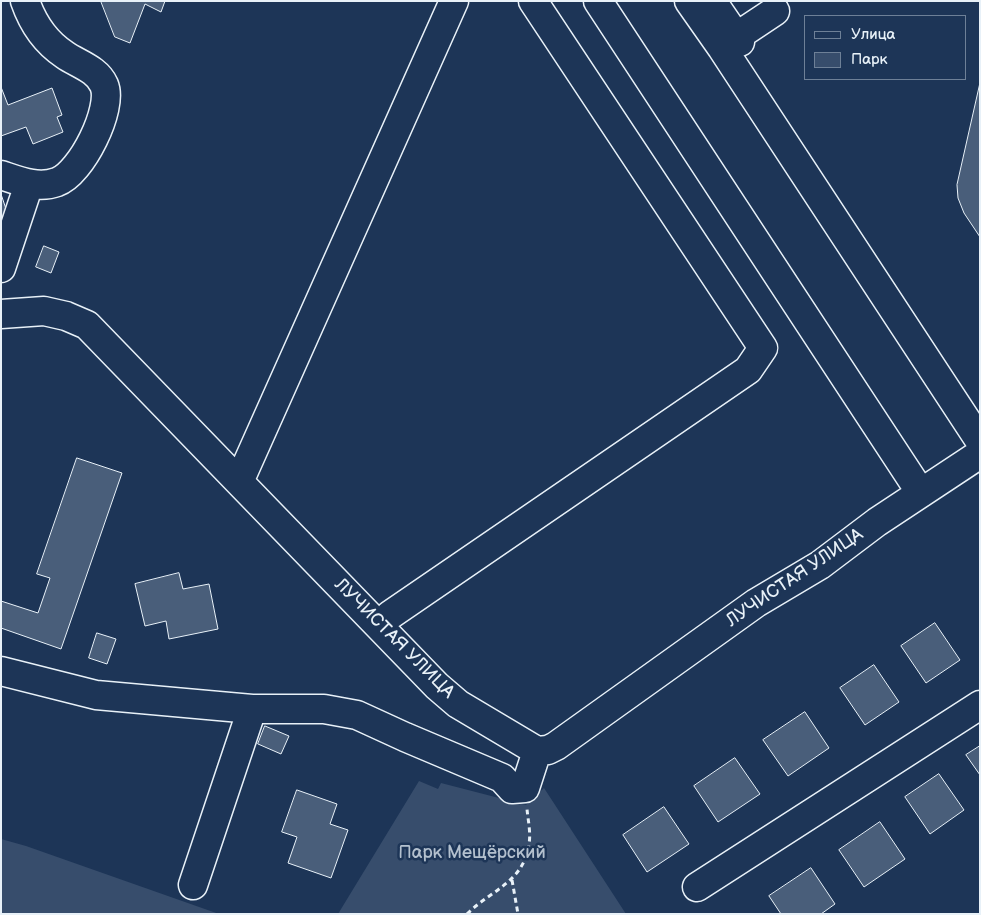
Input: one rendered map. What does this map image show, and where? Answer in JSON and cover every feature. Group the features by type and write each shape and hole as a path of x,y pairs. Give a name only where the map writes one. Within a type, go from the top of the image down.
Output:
{"street":[{"path":"1,175 29,184 46,185 59,182 74,169 98,130 106,96 103,84 93,71 50,44 34,24 26,1"},
{"path":"243,472 454,1"},
{"path":"390,615 748,370 763,348 533,1"},
{"path":"598,1 921,493"},
{"path":"688,1 722,48 980,441"},
{"path":"712,1 980,407"},
{"path":"736,37 775,11"},
{"path":"1,268 29,184"},
{"name":"ЛУЧИСТАЯ УЛИЦА","path":"1,314 44,311 66,316 86,325 437,686 458,704 537,751 548,750 556,746 756,603 820,565 877,522 980,454"},
{"path":"1,671 96,695 252,710 324,709 357,715 502,778 512,790 525,788 537,751"},
{"path":"697,887 980,705"},
{"path":"193,885 252,710"}],"path":[{"path":"467,914 512,880 525,862 530,842 525,788"},
{"path":"512,880 518,914"}],"green space":[{"name":"Парк Мещёрский","path":"419,781 438,789 441,783 526,805 544,788 626,914 338,914"},
{"path":"1,839 26,846 219,914 1,914"}],"building":[{"path":"101,1 165,1 161,12 145,4 130,43 115,37"},
{"path":"980,83 980,237 964,213 958,198 957,185"},
{"path":"1,87 8,105 52,88 62,115 57,117 63,132 33,144 26,127 1,136"},
{"path":"1,198 10,221 1,224"},
{"path":"44,246 59,252 51,273 36,267"},
{"path":"77,458 122,473 61,649 1,628 1,601 38,613 50,578 37,574"},
{"path":"179,573 183,589 209,584 218,629 169,639 166,621 145,626 135,584"},
{"path":"935,623 960,660 926,683 901,646"},
{"path":"97,633 116,639 107,664 89,658"},
{"path":"874,665 899,702 865,725 840,688"},
{"path":"805,712 829,748 788,776 763,740"},
{"path":"265,726 289,736 281,754 258,744"},
{"path":"980,746 980,775 966,755"},
{"path":"735,758 760,794 718,822 694,786"},
{"path":"939,774 964,810 930,834 905,797"},
{"path":"297,790 337,804 330,824 348,830 331,878 288,863 297,837 282,832"},
{"path":"664,807 689,844 647,872 623,835"},
{"path":"880,822 905,859 864,887 839,850"},
{"path":"811,868 835,904 821,914 781,914 769,896"}]}
